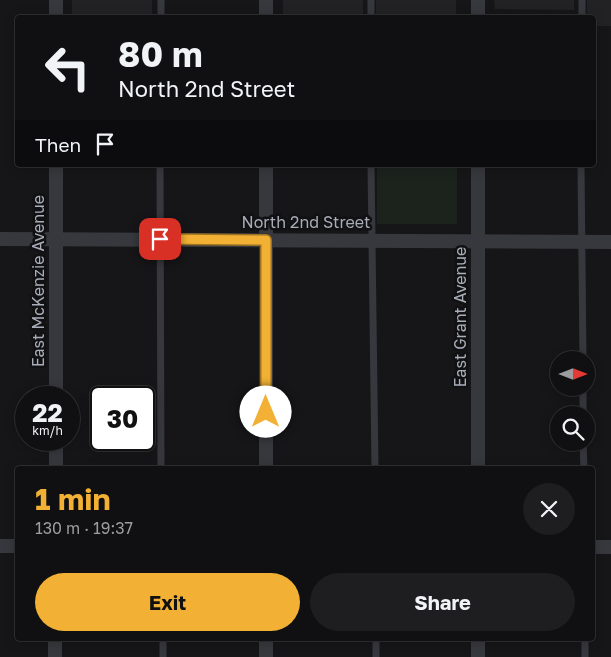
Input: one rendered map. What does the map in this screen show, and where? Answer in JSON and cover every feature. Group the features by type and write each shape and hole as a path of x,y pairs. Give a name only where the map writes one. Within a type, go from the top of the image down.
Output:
{"street":[{"path":"56,0 56,15"},
{"path":"266,0 266,15"},
{"path":"478,0 478,15"},
{"name":"East McKenzie Avenue","path":"56,167 56,386"},
{"path":"266,167 266,466"},
{"name":"East Grant Avenue","path":"478,167 478,466"},
{"name":"North 2nd Street","path":"0,239 611,242"},
{"path":"56,451 56,466"},
{"path":"0,546 15,546"},
{"path":"595,547 611,547"},
{"path":"55,641 55,657"},
{"path":"266,641 266,657"},
{"path":"478,641 478,657"}],"lane":[{"path":"161,0 161,15"},
{"path":"370,0 370,15"},
{"path":"582,0 582,15"},
{"path":"160,167 161,466"},
{"path":"371,167 375,466"},
{"path":"581,167 582,351"},
{"path":"584,451 584,466"},
{"path":"163,641 163,657"},
{"path":"376,641 376,657"},
{"path":"585,641 585,657"}],"shaded area":[{"path":"72,0 152,0 152,15 72,15"},
{"path":"283,0 363,0 363,15 283,15"},
{"path":"376,0 456,0 456,15 376,15"},
{"path":"494,0 574,0 574,10 495,9"},
{"path":"587,0 611,0 611,26 596,26 596,15 587,15"},
{"path":"377,167 457,167 457,224 377,224"}],"route":[{"path":"160,239 266,240 266,412"}]}
